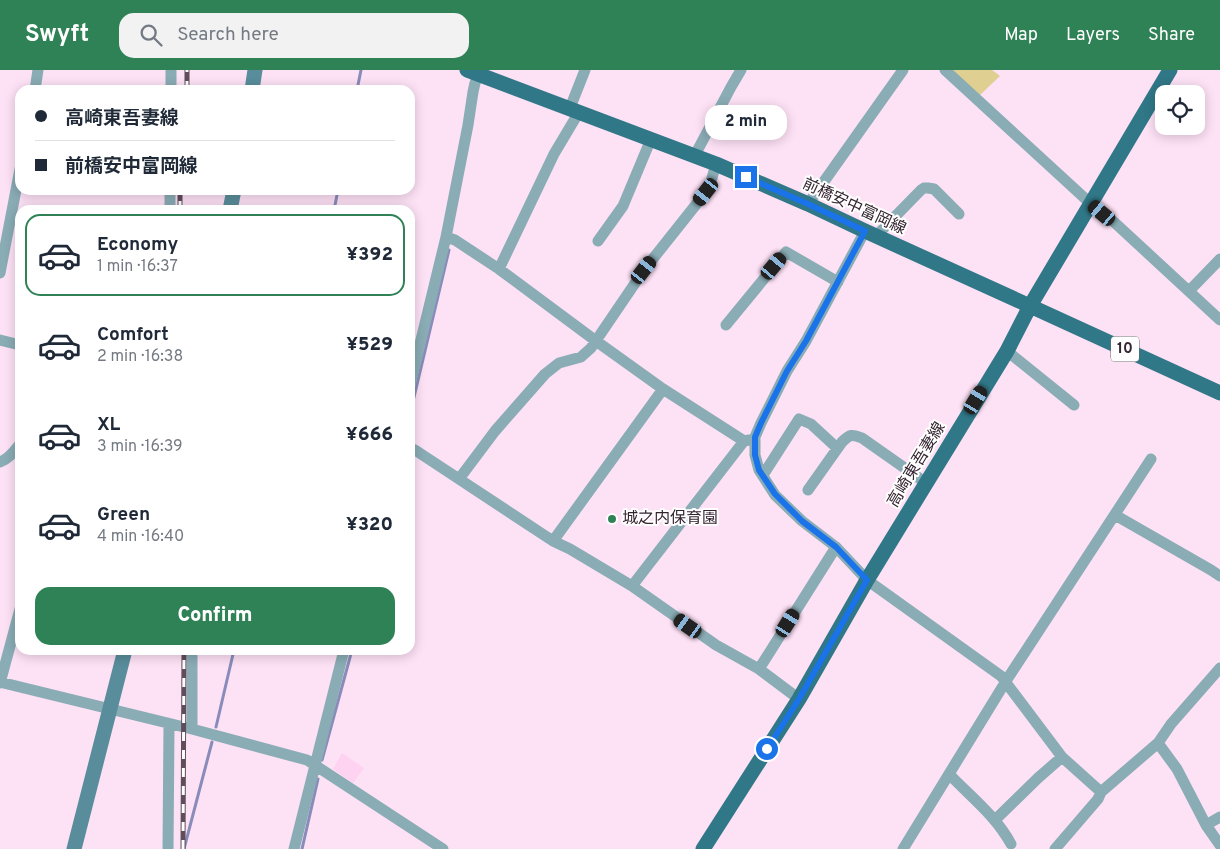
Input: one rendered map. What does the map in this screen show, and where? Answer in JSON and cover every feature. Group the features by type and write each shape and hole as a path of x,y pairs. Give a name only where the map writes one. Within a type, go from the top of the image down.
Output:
{"main road":[{"name":"高崎東吾妻線","path":"703,849 799,699 867,580 1006,351 1090,203 1170,70"},
{"name":"前橋安中富岡線","path":"475,72 716,164 808,204 1220,393"}],"street":[{"path":"36,85 38,70"},
{"path":"171,70 171,85"},
{"path":"253,85 256,70"},
{"path":"499,269 574,110 585,70"},
{"path":"695,155 741,70"},
{"path":"808,204 903,70"},
{"path":"945,70 1220,320"},
{"path":"415,364 446,237 468,126 475,72"},
{"path":"598,241 623,206 651,139"},
{"path":"459,479 494,431 545,374 559,363 581,357 591,348 644,270 710,185 716,164"},
{"path":"959,214 934,189 924,188 870,234 838,282 806,341 787,371 755,437 755,455 759,470 775,494 802,521 836,547 867,580 1001,676 1062,757 1101,792"},
{"path":"0,273 15,195"},
{"path":"446,237 455,240 499,269 663,389 744,441"},
{"path":"726,325 786,252 838,282"},
{"path":"1188,291 1220,258"},
{"path":"0,340 15,344"},
{"path":"1006,351 1074,405"},
{"path":"553,541 663,389"},
{"path":"763,475 799,419 811,424 837,448"},
{"path":"808,490 837,448 848,436 854,435 862,438 926,483"},
{"path":"632,586 744,441 755,437"},
{"path":"0,462 10,457 15,450"},
{"path":"415,451 553,541 632,586 716,645 759,669 799,699"},
{"path":"903,849 1006,681 1151,459"},
{"path":"1115,515 1220,576"},
{"path":"759,669 836,547"},
{"path":"15,627 0,682 192,729 307,760 443,849"},
{"path":"74,849 124,655"},
{"path":"192,655 192,729"},
{"path":"294,849 343,655"},
{"path":"1054,849 1098,799 1101,792 1158,742 1171,724 1220,668"},
{"path":"168,849 169,724"},
{"path":"1158,742 1177,769 1206,825 1220,845"},
{"path":"995,820 1062,757"},
{"path":"949,774 995,820 1011,844"},
{"path":"1206,825 1220,817"}],"shaded area":[{"path":"952,70 992,70 1000,76 980,95"},
{"path":"342,753 364,768 353,783 333,769"}],"waterway":[{"path":"358,85 361,70"},
{"path":"335,205 337,195"},
{"path":"415,393 449,250"},
{"path":"216,727 233,655"},
{"path":"322,760 351,655"},
{"path":"184,849 212,742"},
{"path":"302,849 318,779"}],"railway":[{"path":"187,70 187,85"},
{"path":"180,195 180,205"},
{"path":"183,849 184,655"}],"place":[{"name":"城之内保育園","path":"612,519"}],"route":[{"path":"746,177 865,231 806,341 787,371 755,437 755,455 759,470 775,494 802,521 836,547 867,580 799,699 767,749"}]}
